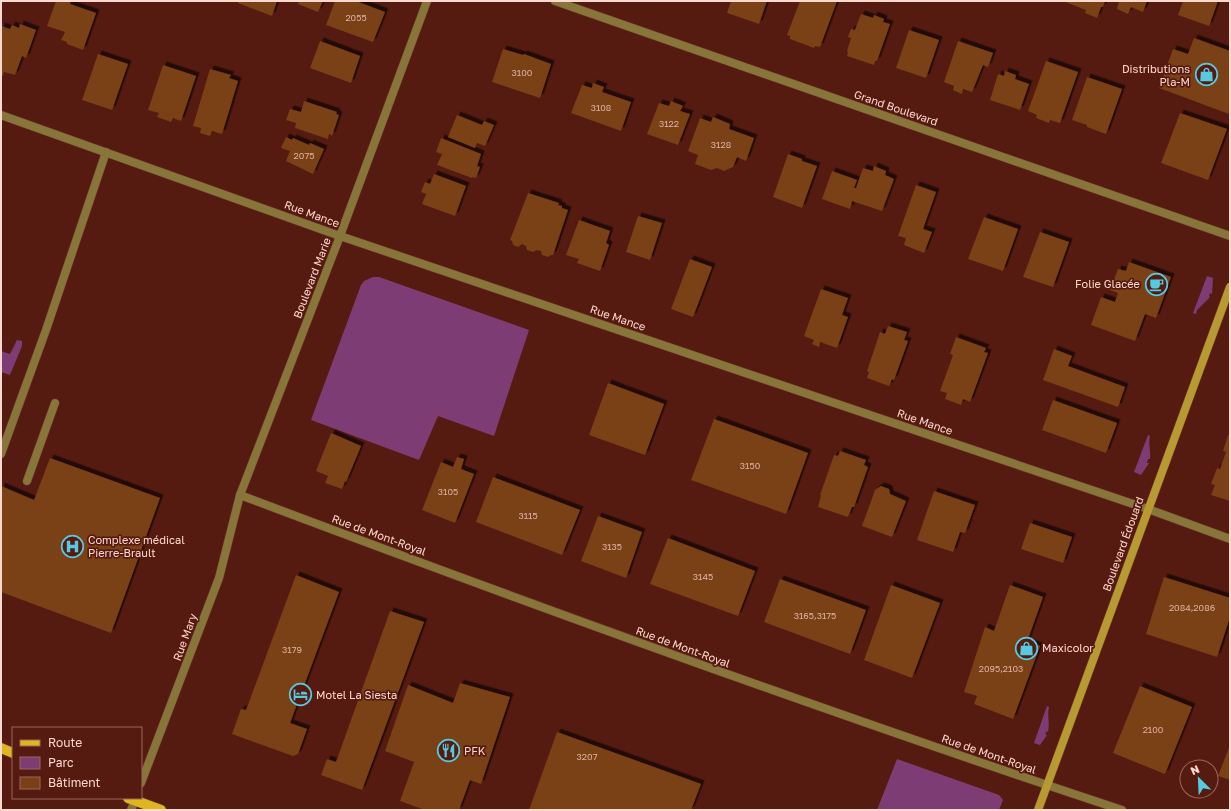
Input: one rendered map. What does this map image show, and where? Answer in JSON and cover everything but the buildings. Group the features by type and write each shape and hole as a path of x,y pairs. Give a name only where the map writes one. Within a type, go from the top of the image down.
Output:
{"main road":[{"path":"1,748 12,753"},
{"path":"132,802 161,810"}],"street":[{"name":"Boulevard Marie","path":"240,495 340,236 427,1"},
{"name":"Grand Boulevard","path":"555,1 1230,236"},
{"name":"Rue Mance","path":"1,115 340,236 1148,509 1230,539"},
{"path":"1,454 46,330 106,152"},
{"name":"Boulevard Édouard","path":"1038,810 1230,287"},
{"path":"26,481 56,403"},
{"name":"Rue Mary","path":"142,780 219,578 240,495"},
{"name":"Rue de Mont-Royal","path":"240,495 728,675 1122,810"}],"green space":[{"path":"1207,276 1213,278 1212,294 1210,293 1210,297 1197,310 1196,314 1193,313"},
{"path":"373,277 379,277 529,330 494,436 438,416 419,460 311,420 361,285 364,281"},
{"path":"17,340 22,341 22,346 10,375 1,372 1,351 10,354"},
{"path":"1148,435 1150,436 1150,459 1148,459 1147,463 1149,463 1141,475 1134,472"},
{"path":"1047,706 1049,707 1048,732 1047,731 1045,734 1047,735 1040,745 1034,743"},
{"path":"897,759 999,795 1003,800 999,810 877,810"}],"place":[{"name":"Distributions Pla-M","path":"1206,75"},
{"name":"Folie Glacée","path":"1156,284"},
{"name":"Complexe médical Pierre-Brault","path":"72,546"},
{"name":"Maxicolor","path":"1027,648"},
{"name":"Motel La Siesta","path":"301,695"},
{"name":"PFK","path":"448,751"}]}
